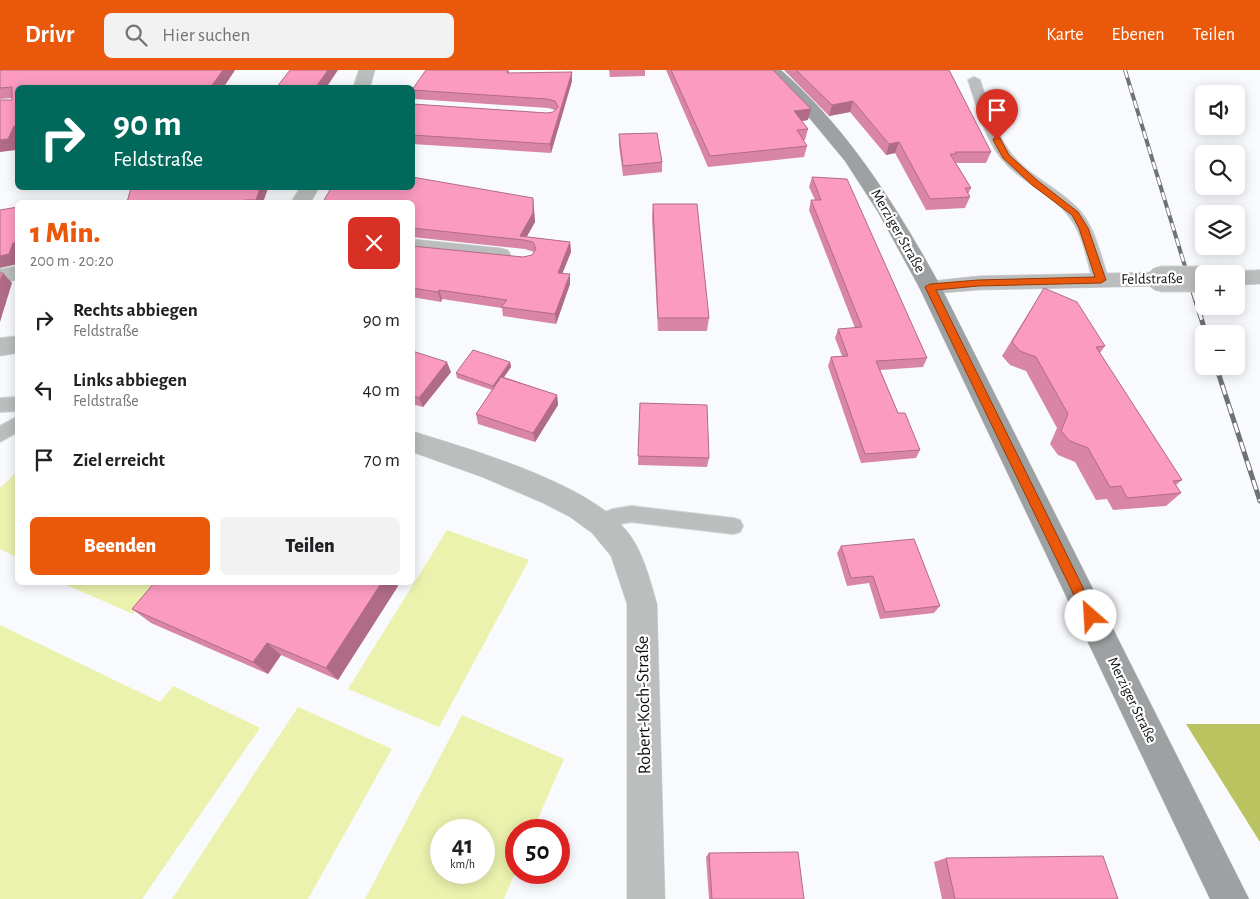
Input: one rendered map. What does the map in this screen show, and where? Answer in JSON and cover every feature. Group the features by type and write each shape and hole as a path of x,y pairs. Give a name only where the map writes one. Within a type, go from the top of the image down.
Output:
{"main road":[{"name":"Merziger Straße","path":"770,70 807,106 851,158 873,187 895,223 930,287 1230,899"}],"street":[{"path":"362,85 367,70"},
{"path":"415,246 516,257"},
{"path":"0,276 15,274"},
{"path":"1245,278 1260,277"},
{"name":"Feldstraße","path":"930,287 978,283 1195,279"},
{"path":"0,347 15,344"},
{"name":"Robert-Koch-Straße","path":"415,442 564,499 601,522 616,539 625,556 642,604 646,899"}],"lane":[{"name":"Feldstraße","path":"974,80 989,124 1005,156 1035,183 1075,214 1083,228 1101,280"},
{"path":"0,405 15,404"},
{"path":"0,435 15,425"},
{"path":"601,522 613,516 631,514 733,526"}],"green space":[{"path":"15,474 15,556 0,549 0,488"},
{"path":"447,530 529,560 439,727 348,689 413,585 415,585 415,581"},
{"path":"67,585 158,585 133,614"},
{"path":"0,625 160,702 173,686 260,728 142,899 0,899"},
{"path":"298,707 392,749 308,899 172,899"},
{"path":"462,715 564,759 538,819 505,819 505,884 510,884 504,899 365,899"},
{"path":"1186,724 1260,724 1260,842"}],"building":[{"path":"0,70 223,70 212,85 15,85 15,126 8,139 0,140 0,100 12,100 12,87 0,88"},
{"path":"290,70 328,70 317,85 278,85"},
{"path":"426,70 507,70 507,73 572,72 550,144 415,135 415,104 547,113 553,112 558,107 555,101 547,99 415,90 415,86"},
{"path":"671,70 773,70 811,109 794,111 808,129 797,130 807,146 710,156"},
{"path":"796,70 949,70 991,152 955,152 956,154 950,154 971,188 965,188 970,197 930,199 899,142 889,144 853,101 832,105"},
{"path":"657,133 662,162 623,166 619,134"},
{"path":"812,177 847,179 927,358 876,361 898,413 905,413 920,450 865,454 831,357 848,356 838,329 862,327 811,200 821,200"},
{"path":"415,178 533,198 533,213 520,236 570,242 558,273 570,274 555,314 501,307 507,300 415,288 415,246 523,257 532,255 536,249 533,242 415,228 415,200 324,200 330,190 415,190"},
{"path":"130,190 259,190 256,200 128,200"},
{"path":"653,204 697,204 709,318 658,318"},
{"path":"15,208 15,243 13,243 9,254 0,256 0,210"},
{"path":"1044,288 1077,302 1105,346 1096,347 1182,480 1173,481 1181,493 1127,498 1121,486 1110,487 1088,448 1070,441 1061,431 1068,414 1036,357 1020,351 1012,342"},
{"path":"473,350 510,362 493,386 456,373"},
{"path":"415,352 447,362 419,398 415,396"},
{"path":"501,377 557,395 533,433 476,414"},
{"path":"640,403 707,405 709,458 638,456"},
{"path":"914,539 940,606 885,612 873,576 851,578 841,546"},
{"path":"152,585 380,585 326,668 267,643 253,662 132,609"},
{"path":"798,852 804,899 712,899 709,853"},
{"path":"1103,856 1118,899 955,899 946,858"}],"railway":[{"path":"1125,70 1187,273"},
{"path":"1187,272 1203,325"},
{"path":"1219,375 1260,501"}],"route":[{"path":"997,140 1005,156 1035,183 1075,214 1083,228 1101,280 978,283 930,287 1091,616"}]}
